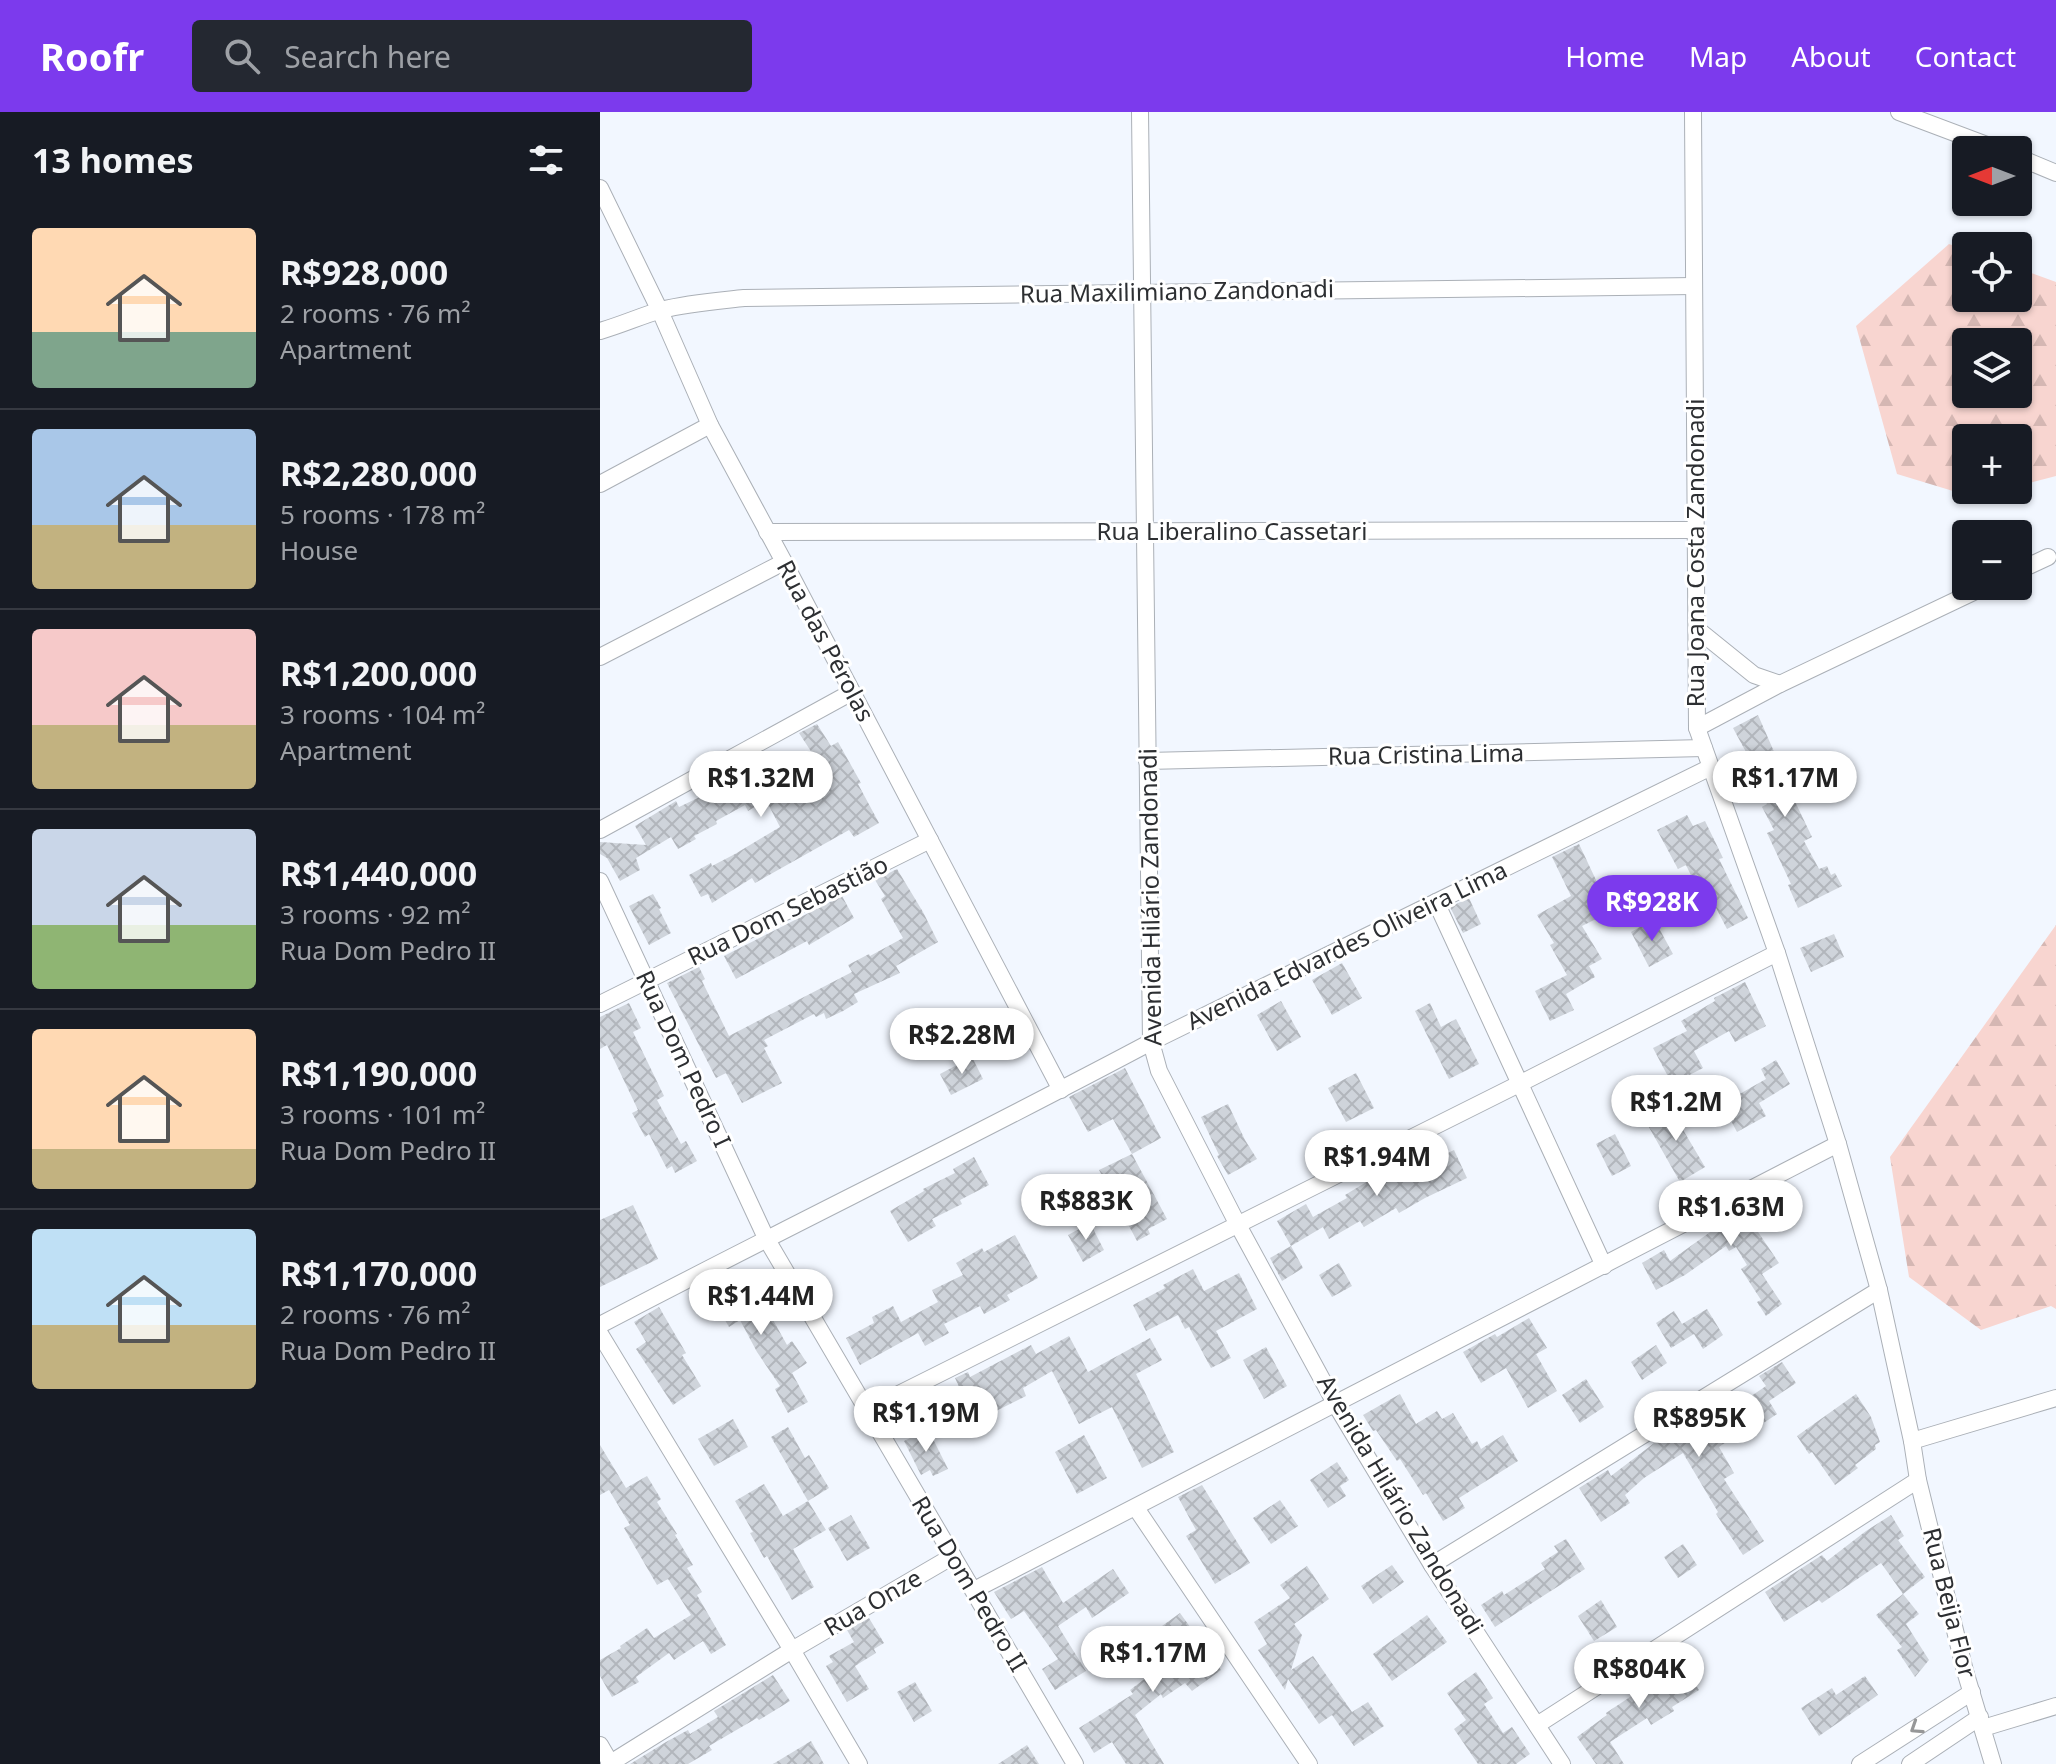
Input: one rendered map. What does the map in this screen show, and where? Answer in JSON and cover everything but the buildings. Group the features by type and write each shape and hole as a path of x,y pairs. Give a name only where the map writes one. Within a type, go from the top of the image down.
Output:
{"street":[{"name":"Avenida Hilário Zandonadi","path":"1140,112 1151,1042 1159,1071 1336,1405 1432,1565 1562,1764"},
{"name":"Rua Joana Costa Zandonadi","path":"1693,112 1697,728 1777,953 1838,1144 1879,1290 1912,1441"},
{"path":"1899,112 1963,136"},
{"path":"2032,163 2056,173"},
{"name":"Rua das Pérolas","path":"600,188 660,311 710,425 1061,1090"},
{"name":"Rua Maxilimiano Zandonadi","path":"600,331 660,311 744,298 1694,286"},
{"path":"600,484 710,425"},
{"name":"Rua Liberalino Cassetari","path":"767,532 1696,530"},
{"path":"2032,564 2048,557"},
{"path":"600,657 784,562"},
{"path":"1697,728 1780,684 1957,600"},
{"path":"1697,629 1754,675 1780,684"},
{"path":"600,830 852,692"},
{"name":"Rua Cristina Lima","path":"1147,761 1704,748"},
{"name":"Avenida Edvardes Oliveira Lima","path":"600,1325 1151,1042 1711,767"},
{"name":"Rua Dom Sebastião","path":"600,1004 930,840"},
{"name":"Rua Dom Pedro I","path":"600,881 766,1238"},
{"path":"1436,902 1604,1266"},
{"path":"867,1410 1777,953"},
{"path":"974,1590 1838,1144"},
{"name":"Rua Dom Pedro II","path":"766,1238 1075,1764"},
{"path":"1432,1565 1879,1290"},
{"path":"600,1334 859,1764"},
{"path":"1912,1441 2056,1398"},
{"name":"Rua Beija Flor","path":"1912,1441 1918,1480 1965,1671 1993,1764"},
{"path":"1537,1725 1918,1480"},
{"path":"1136,1508 1309,1764"},
{"name":"Rua Onze","path":"610,1764 792,1650 953,1556"},
{"path":"1860,1764 1972,1692"},
{"path":"1910,1764 1982,1722 2056,1706"},
{"path":"600,1745 610,1764"}],"green space":[{"path":"1949,244 1952,245 1952,312 2032,312 2032,273 2056,282 2056,476 2032,482 2032,424 1952,424 1952,491 1897,474 1856,326"},
{"path":"2056,925 2056,1309 2051,1306 1981,1330 1909,1277 1890,1157"}]}
